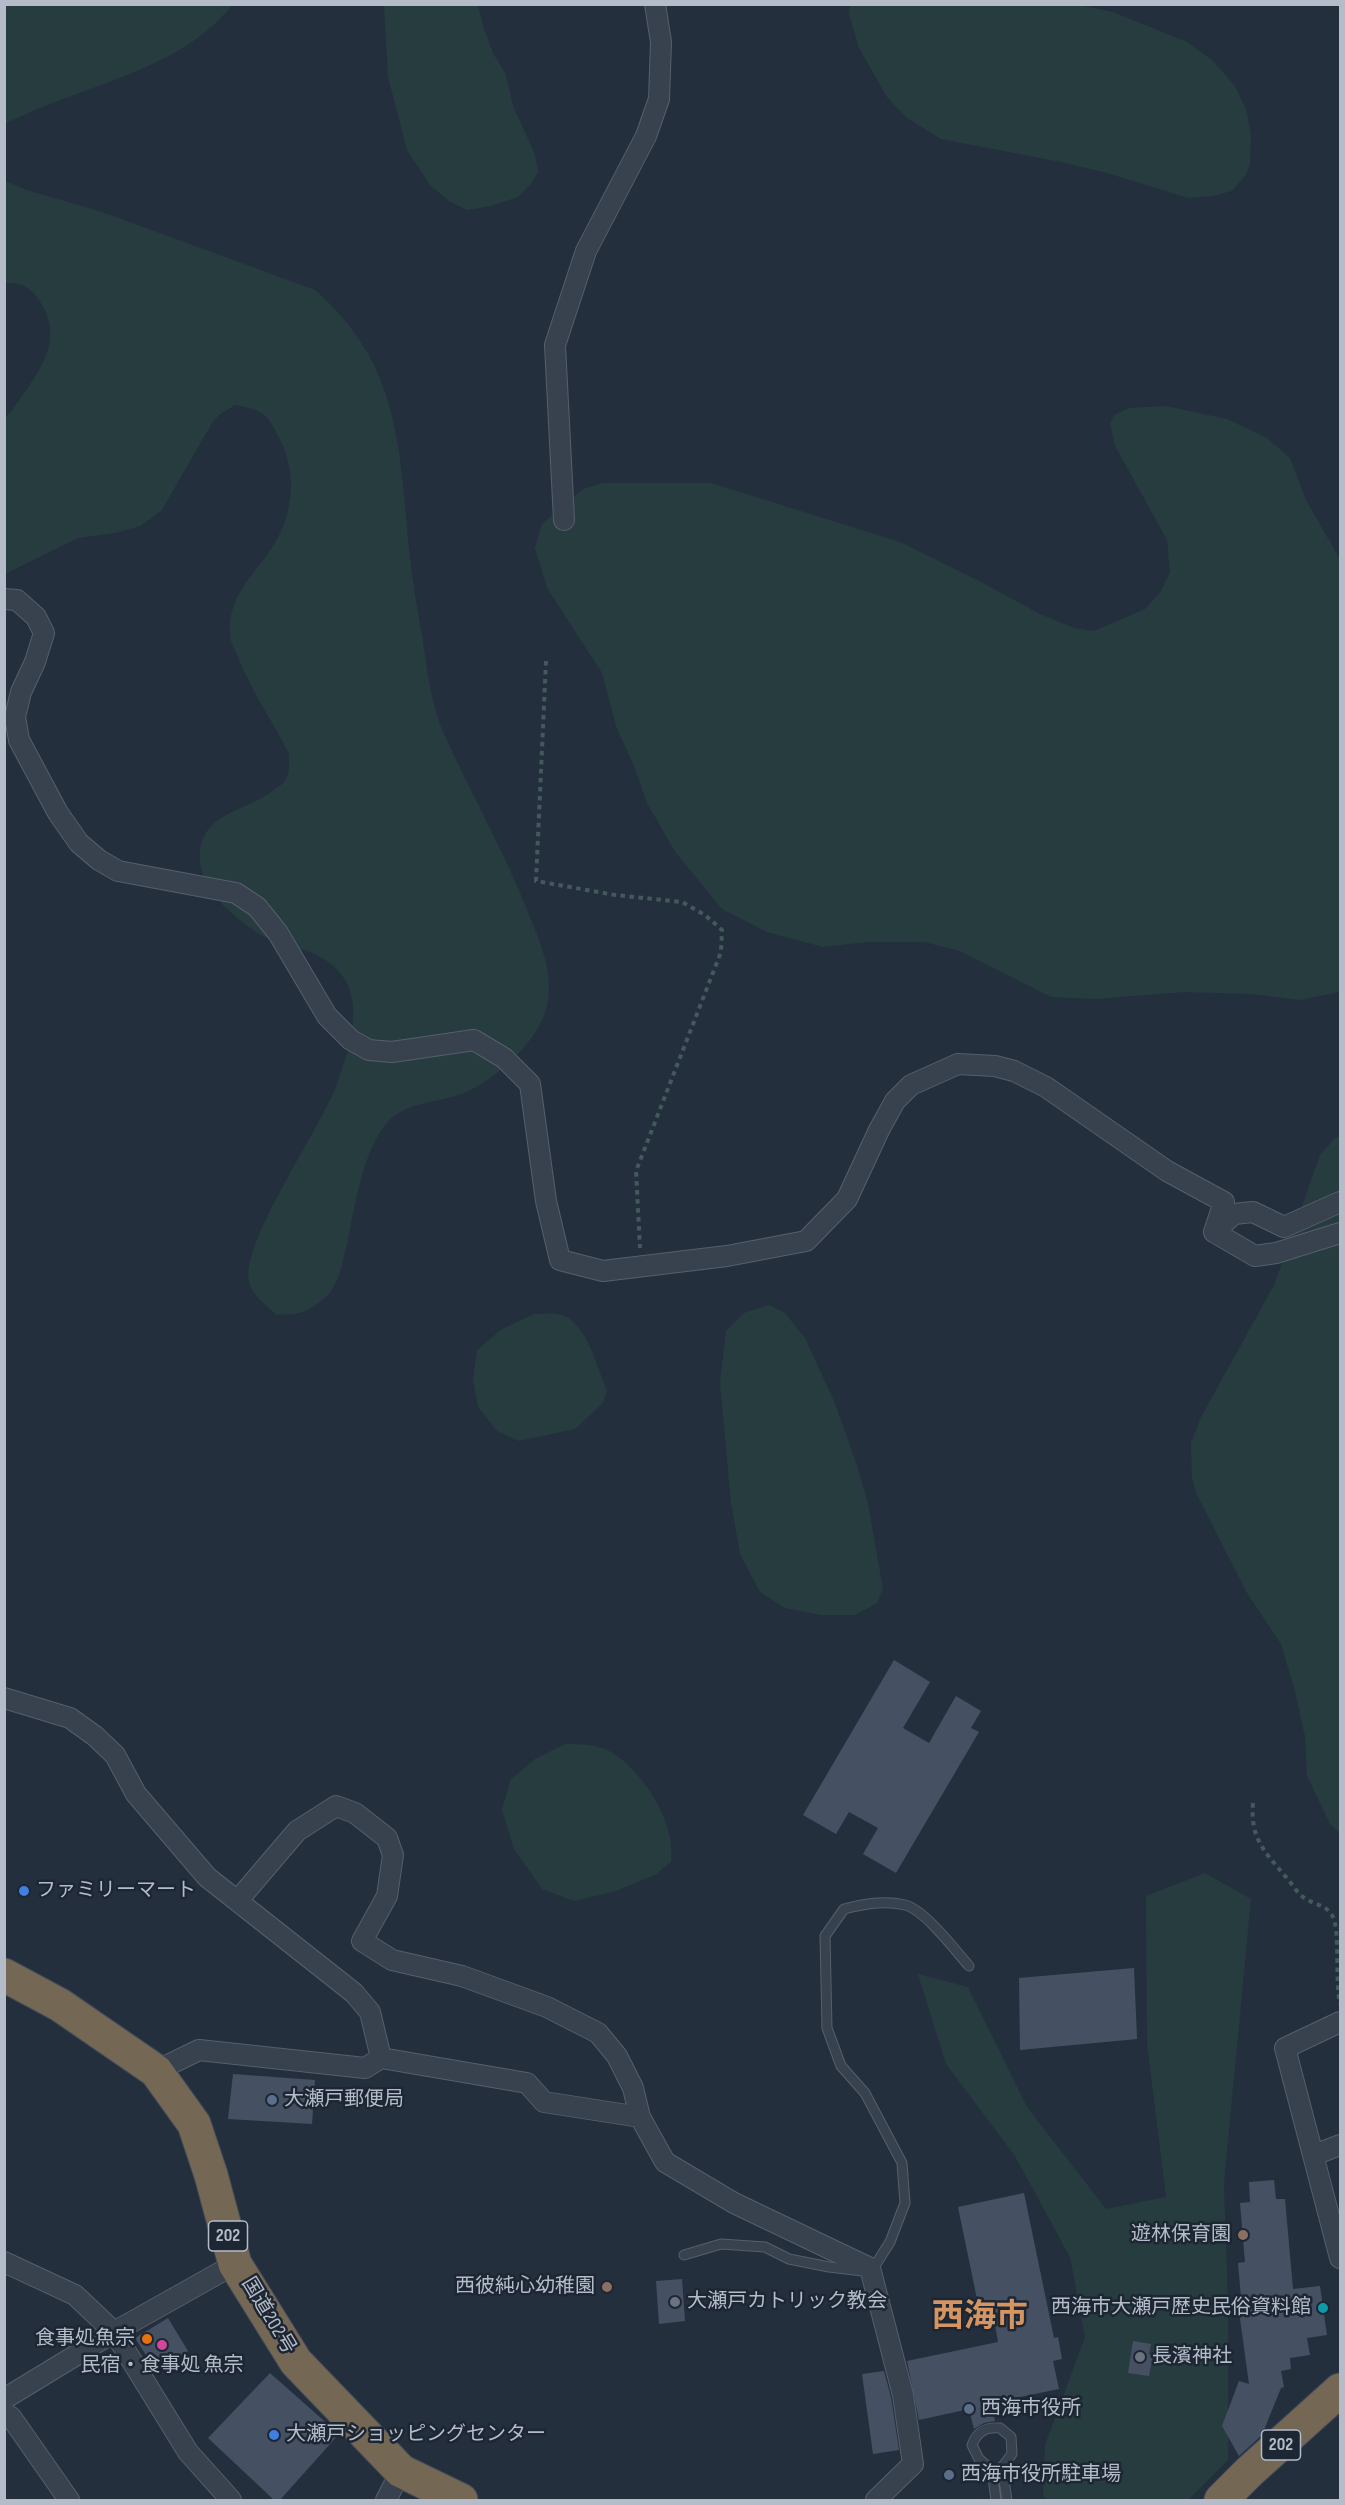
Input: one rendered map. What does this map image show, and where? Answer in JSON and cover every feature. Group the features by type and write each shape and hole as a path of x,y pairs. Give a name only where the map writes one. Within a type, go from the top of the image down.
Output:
{"highway":[{"name":"国道202号","path":"4,1975 60,2005 156,2071 194,2124 212,2175 236,2264 296,2362 401,2470 461,2500"},
{"name":"202","path":"1221,2500 1341,2390"}],"street":[{"path":"564,520 555,345 586,251 646,136 659,99 661,42 655,4"},
{"path":"4,599 17,600 36,617 44,633 35,662 21,692 15,717 19,740 58,813 79,843 99,860 118,871 236,893 257,907 278,933 327,1016 351,1040 369,1050 392,1052 474,1040 504,1058 530,1084 546,1201 560,1260 603,1271 727,1256 806,1241 847,1199 895,1101 911,1085 958,1064 995,1066 1014,1071 1046,1087 1167,1171 1224,1202 1214,1232"},
{"path":"1214,1232 1234,1214 1253,1212 1284,1227 1341,1202"},
{"path":"1214,1232 1256,1256 1276,1253 1341,1233"},
{"path":"4,1698 70,1718 95,1736 115,1755 136,1794 207,1877 239,1899 354,1993 370,2012 381,2058"},
{"path":"239,1899 297,1832 336,1806 354,1813 387,1838 393,1854 387,1896 362,1941 392,1960 462,1976 547,2007 598,2033 618,2056 633,2088 640,2117 665,2162 734,2203 870,2268 903,2395 913,2464 876,2500"},
{"path":"1341,2022 1285,2048 1341,2258"},
{"path":"156,2071 199,2050 365,2067 381,2058 527,2083 544,2102 640,2117"},
{"path":"1314,2155 1341,2145"},
{"path":"4,2262 75,2295 114,2332 188,2452 231,2500"},
{"path":"4,2399 114,2332 236,2264"},
{"path":"4,2413 11,2417 69,2500"},
{"path":"386,2500 401,2470"}],"lane":[{"path":"684,2255 721,2244 765,2247 789,2259 871,2272 890,2242 905,2203 902,2163 865,2093 841,2066 827,2028 825,1936 844,1909 874,1902 906,1905 933,1925 969,1966"},
{"path":"996,2500 992,2470 979,2460 972,2445 975,2436 987,2427 1000,2428 1011,2437 1011,2454 1002,2467 1007,2500"}],"path":[{"path":"546,661 536,880 615,896 682,902 705,915 722,930 721,952 636,1171 641,1266"},
{"path":"1253,1803 1251,1820 1258,1843 1303,1898 1322,1905 1333,1917 1336,1939 1336,1988 1341,2008"}],"green space":[{"path":"5,4 232,5 210,28 185,47 157,62 5,124"},
{"path":"384,5 478,5 493,53 506,75 513,106 535,154 538,172 531,184 518,197 491,206 467,210 449,201 430,185 407,150 388,77"},
{"path":"850,5 1078,5 1113,12 1187,42 1212,60 1235,86 1246,109 1251,134 1250,164 1245,176 1232,191 1213,196 1188,198 1107,173 1061,162 941,139 907,118 887,97 859,48 849,14"},
{"path":"5,181 27,190 105,213 315,290 344,319 365,349 380,380 391,412 398,446 410,557 433,702 455,758 517,885 543,953 548,977 548,1001 544,1015 528,1043 491,1078 477,1086 464,1093 402,1111 386,1124 371,1149 366,1164 344,1259 337,1279 331,1291 323,1299 304,1312 277,1315 260,1300 249,1281 250,1264 269,1213 329,1103 344,1065 352,1026 353,1008 350,991 342,976 329,963 310,952 270,940 234,915 212,891 205,879 200,862 201,845 206,833 215,823 263,797 287,778 289,754 249,682 230,635 230,621 238,596 275,543 286,519 291,480 286,455 272,425 264,415 253,409 235,405 219,415 212,423 162,510 140,526 116,533 78,538 5,574 5,418 31,384 46,356 50,342 50,327 46,312 30,290 22,285 5,283"},
{"path":"1166,406 1227,419 1267,438 1290,458 1306,500 1340,559 1340,992 1300,1000 1251,994 1184,992 1096,999 1051,997 960,951 924,942 868,942 823,947 767,932 722,909 676,853 647,803 616,726 602,673 547,588 535,548 542,524 583,489 602,483 711,483 900,542 1040,614 1074,628 1094,631 1145,609 1161,591 1170,572 1167,540 1115,446 1110,424 1114,415 1129,408"},
{"path":"1340,1136 1340,1833 1330,1824 1307,1776 1305,1737 1295,1691 1281,1644 1247,1593 1197,1495 1192,1478 1191,1443 1201,1417 1274,1285 1320,1155 1335,1138"},
{"path":"769,1305 785,1313 805,1338 834,1401 868,1503 883,1589 877,1603 855,1615 821,1615 785,1608 760,1592 740,1554 731,1503 720,1382 726,1331 744,1313"},
{"path":"534,1314 557,1314 567,1317 576,1324 589,1345 607,1390 603,1403 575,1429 519,1441 497,1431 478,1407 473,1379 477,1350 502,1329"},
{"path":"565,1744 582,1744 606,1749 623,1761 646,1785 663,1816 669,1831 671,1847 671,1862 655,1875 616,1891 574,1901 542,1889 514,1849 502,1810 511,1779 535,1759"},
{"path":"1205,1873 1251,1899 1224,2183 1228,2304 1228,2460 1188,2500 1048,2500 1043,2496 1045,2445 1085,2337 1070,2257 1015,2156 946,2064 918,1974 968,1987 1027,2107 1106,2209 1166,2197 1147,2044 1146,1896"}],"building":[{"path":"894,1660 930,1682 903,1728 929,1743 956,1696 981,1711 971,1728 979,1732 896,1873 863,1854 878,1828 849,1812 836,1834 803,1815"},
{"path":"1134,1968 1137,2039 1020,2050 1019,1978"},
{"name":"大瀬戸郵便局","path":"233,2074 315,2080 312,2124 228,2119"},
{"path":"1274,2180 1276,2199 1285,2199 1293,2289 1320,2286 1327,2335 1307,2338 1310,2355 1290,2358 1291,2369 1281,2371 1284,2387 1281,2388 1262,2435 1239,2456 1222,2426 1239,2381 1249,2384 1237,2297 1241,2297 1238,2263 1245,2262 1240,2203 1250,2202 1249,2182"},
{"path":"1024,2193 1054,2338 1058,2337 1062,2359 1053,2361 1059,2389 991,2403 995,2421 984,2423 974,2429 969,2409 919,2420 907,2361 998,2342 991,2302 978,2304 958,2207"},
{"path":"682,2279 685,2321 659,2324 656,2281"},
{"name":"民宿・食事処 魚宗","path":"168,2318 188,2351 156,2371 135,2338"},
{"path":"1133,2341 1151,2344 1149,2354 1153,2355 1149,2376 1128,2373"},
{"path":"884,2371 891,2397 899,2450 873,2454 862,2374"},
{"name":"大瀬戸ショッピングセンター","path":"270,2373 339,2434 280,2500 274,2500 208,2438"}],"place":[{"name":"ファミリーマート","path":"24,1891"},
{"name":"大瀬戸郵便局","path":"272,2100"},
{"name":"遊林保育園","path":"1243,2235"},
{"name":"西彼純心幼稚園","path":"607,2287"},
{"name":"大瀬戸カトリック教会","path":"675,2302"},
{"name":"西海市大瀬戸歴史民俗資料館","path":"1323,2308"},
{"name":"食事処魚宗","path":"147,2339"},
{"name":"民宿・食事処 魚宗","path":"162,2345"},
{"name":"長濱神社","path":"1140,2357"},
{"name":"西海市役所","path":"969,2409"},
{"name":"大瀬戸ショッピングセンター","path":"274,2435"},
{"name":"西海市役所駐車場","path":"949,2475"}],"district":[{"name":"西海市","path":"980,2318"}]}
